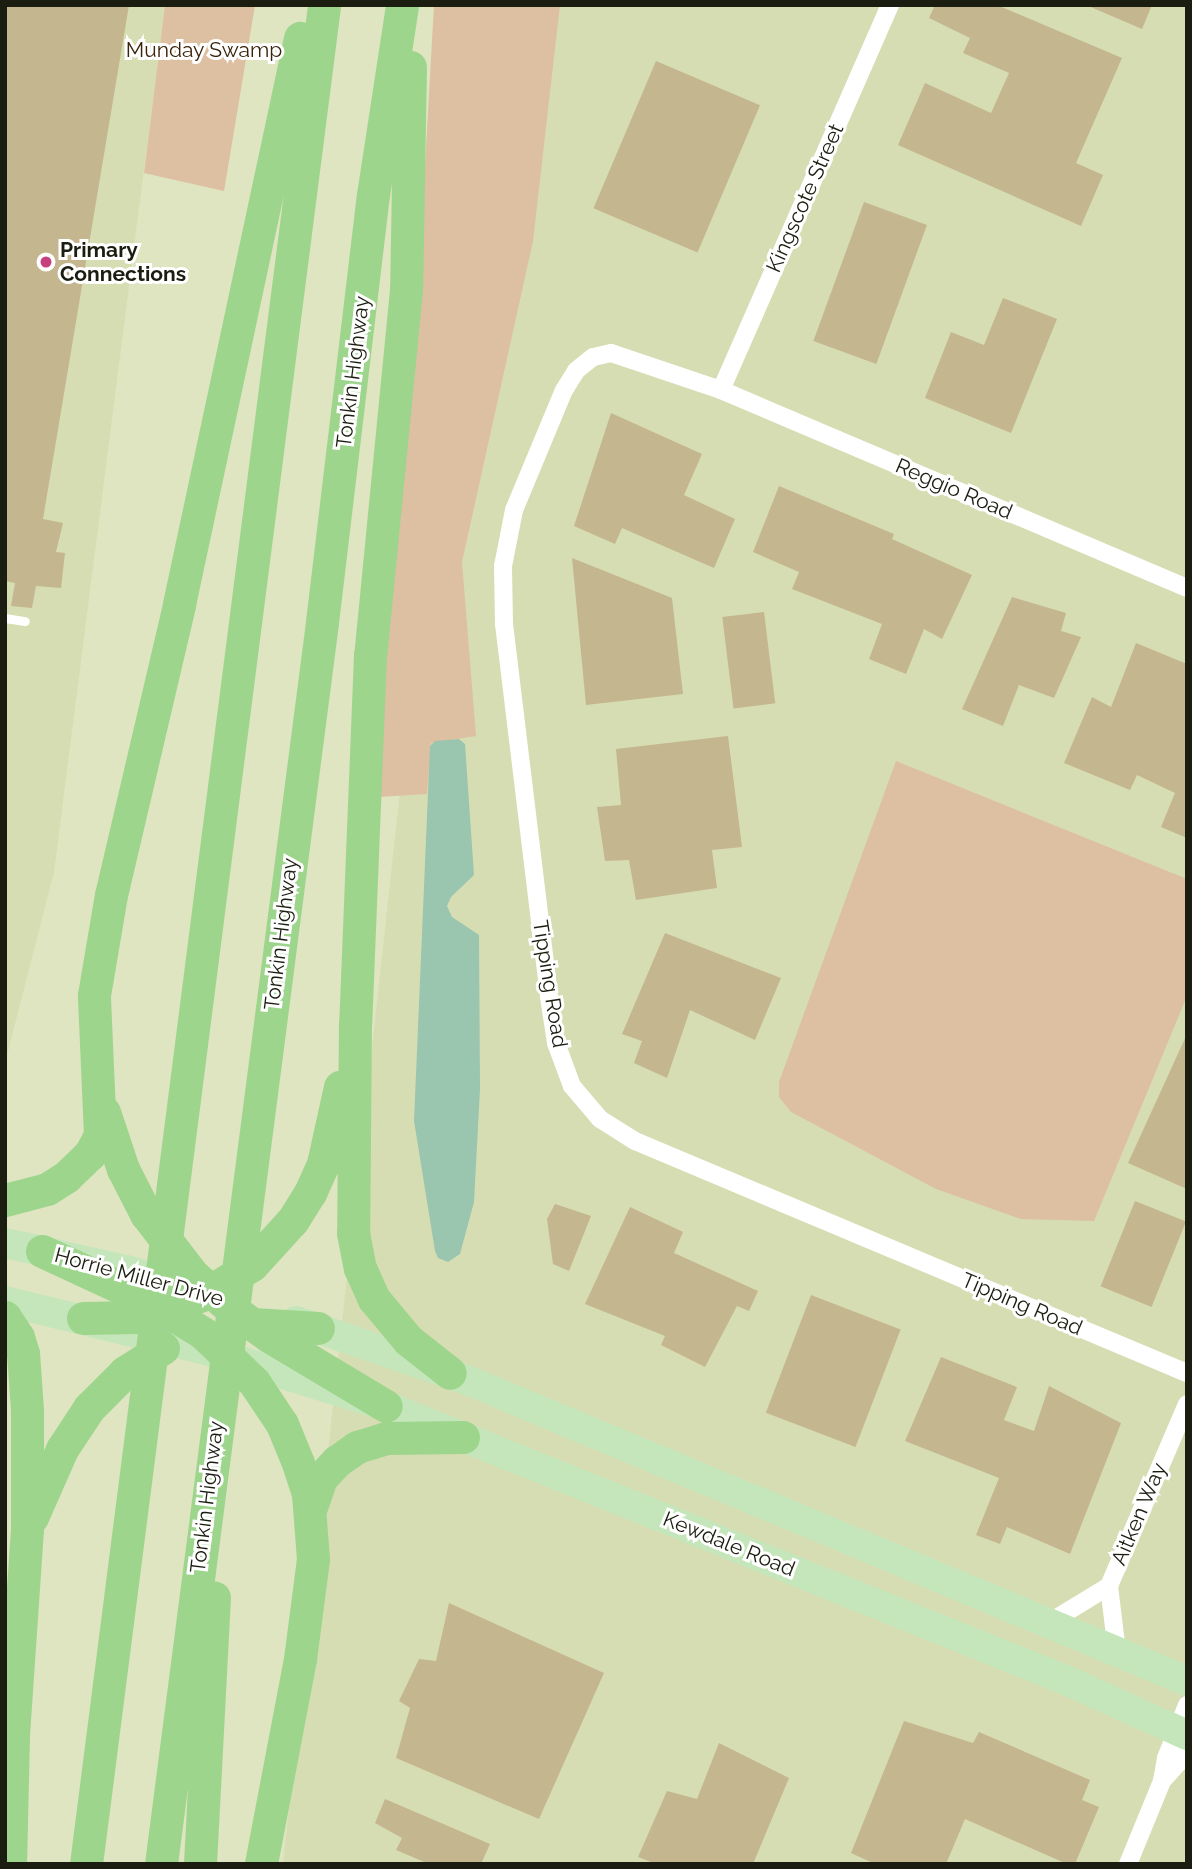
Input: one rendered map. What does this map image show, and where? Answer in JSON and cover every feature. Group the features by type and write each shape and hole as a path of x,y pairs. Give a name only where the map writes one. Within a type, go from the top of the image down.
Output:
{"highway":[{"path":"5,1200 47,1189 83,1162 100,1135 100,1096 94,1046 94,995 111,895 184,577 307,5"},
{"path":"86,1864 324,5"},
{"name":"Tonkin Highway","path":"161,1864 322,622 373,195 402,5"},
{"path":"411,5 406,290 370,656 355,1023 353,1233 360,1268 374,1298 408,1340 450,1373"},
{"path":"41,1251 121,1301 166,1310 212,1294 251,1265 282,1234 310,1193 323,1164 355,1023"},
{"path":"100,1096 114,1145 135,1194 176,1256 212,1294 266,1343 386,1406"},
{"path":"83,1318 121,1301"},
{"path":"166,1310 190,1337 231,1357 317,1328"},
{"path":"5,1317 18,1337 23,1353 27,1409 27,1529 13,1735 10,1864"},
{"path":"27,1529 62,1449 89,1408 111,1384 163,1347 190,1337 266,1343"},
{"path":"261,1864 308,1609 313,1559 310,1510 298,1463 286,1432 266,1343"},
{"path":"201,1864 221,1390"},
{"path":"310,1510 321,1478 337,1461 357,1447 386,1438 463,1437"}],"main road":[{"name":"Horrie Miller Drive","path":"5,1243 41,1251"},
{"name":"Horrie Miller Drive","path":"121,1301 212,1294"},
{"path":"5,1301 83,1318"},
{"path":"121,1301 190,1337"},
{"path":"317,1328 450,1373 1187,1681"},
{"name":"Kewdale Road","path":"386,1406 1068,1681 1184,1731"}],"street":[{"name":"Kingscote Street","path":"721,390 890,5"},
{"name":"Tipping Road","path":"721,390 611,353 593,357 576,371 564,390 514,510 503,566 504,624 549,997 556,1043 572,1086 600,1119 635,1141 1187,1373"},
{"name":"Reggio Road","path":"721,390 1187,588"},
{"name":"Aitken Way","path":"1117,1652 1109,1586 1187,1404"},
{"name":"Aitken Way","path":"1047,1623 1109,1586"},
{"path":"1162,1781 1184,1731"},
{"path":"1128,1864 1184,1731"}],"lane":[{"path":"5,618 25,621"}],"shaded area":[{"path":"5,5 165,5 54,872 5,1063"},
{"path":"514,5 1187,5 1187,1864 283,1864 439,434"},
{"path":"459,739 465,744 474,875 451,897 447,906 452,917 479,935 480,1089 474,1202 460,1254 448,1262 438,1258 435,1251 414,1121 430,746 435,741"}],"green space":[{"name":"Munday Swamp","path":"165,5 255,5 224,191 144,173"},
{"path":"434,5 560,5 533,241 462,562 476,736 431,743 427,794 378,797 382,644 417,310"},
{"path":"896,761 1187,879 1187,996 1094,1221 1021,1219 936,1189 791,1112 779,1097 779,1082"}],"building":[{"name":"Primary Connections","path":"5,5 129,5 43,519 63,523 56,552 65,553 61,588 36,586 32,608 11,606 15,583 5,581"},
{"path":"935,5 997,5 1122,58 1076,163 1103,175 1081,226 898,145 925,83 991,113 1009,73 963,53 970,38 929,18"},
{"path":"1086,5 1152,5 1142,29"},
{"path":"656,61 760,105 698,252 593,208"},
{"path":"864,202 927,225 876,364 813,341"},
{"path":"1003,298 1057,319 1011,433 925,398 951,332 984,345"},
{"path":"611,413 702,454 684,495 735,519 714,568 622,528 615,544 574,526"},
{"path":"779,486 894,534 892,539 972,575 942,639 924,629 906,674 869,659 882,624 792,589 799,572 753,552"},
{"path":"572,558 672,598 683,694 586,705"},
{"path":"1012,597 1066,613 1061,631 1081,637 1054,698 1019,685 1003,726 962,709"},
{"path":"764,612 775,703 734,708 722,617"},
{"path":"1136,643 1187,664 1187,838 1161,827 1175,793 1137,775 1130,790 1064,763 1092,697 1111,707"},
{"path":"728,736 742,847 712,850 717,888 636,900 629,860 605,861 597,807 621,805 616,749"},
{"path":"665,933 781,978 755,1040 690,1010 667,1078 634,1063 642,1041 622,1034"},
{"path":"1187,1034 1187,1189 1128,1163"},
{"path":"1135,1201 1186,1222 1152,1307 1101,1286"},
{"path":"555,1204 591,1216 569,1271 553,1264 547,1219"},
{"path":"630,1207 683,1232 674,1253 758,1291 749,1311 737,1306 705,1367 661,1345 665,1336 585,1304"},
{"path":"811,1295 901,1329 855,1447 766,1413"},
{"path":"941,1357 1017,1387 1004,1420 1034,1431 1049,1386 1121,1423 1070,1554 1007,1527 1000,1544 976,1535 999,1478 905,1441"},
{"path":"449,1603 604,1673 539,1819 396,1758 410,1708 399,1701 419,1659 436,1661"},
{"path":"904,1721 973,1743 979,1732 1090,1780 1082,1800 1099,1807 1075,1864 1067,1864 965,1819 946,1864 875,1864 851,1853"},
{"path":"719,1743 789,1778 753,1864 656,1864 638,1857 667,1791 697,1799"},
{"path":"385,1799 490,1844 481,1864 429,1864 396,1850 402,1838 375,1823"}],"place":[{"name":"Primary Connections","path":"46,262"}]}
